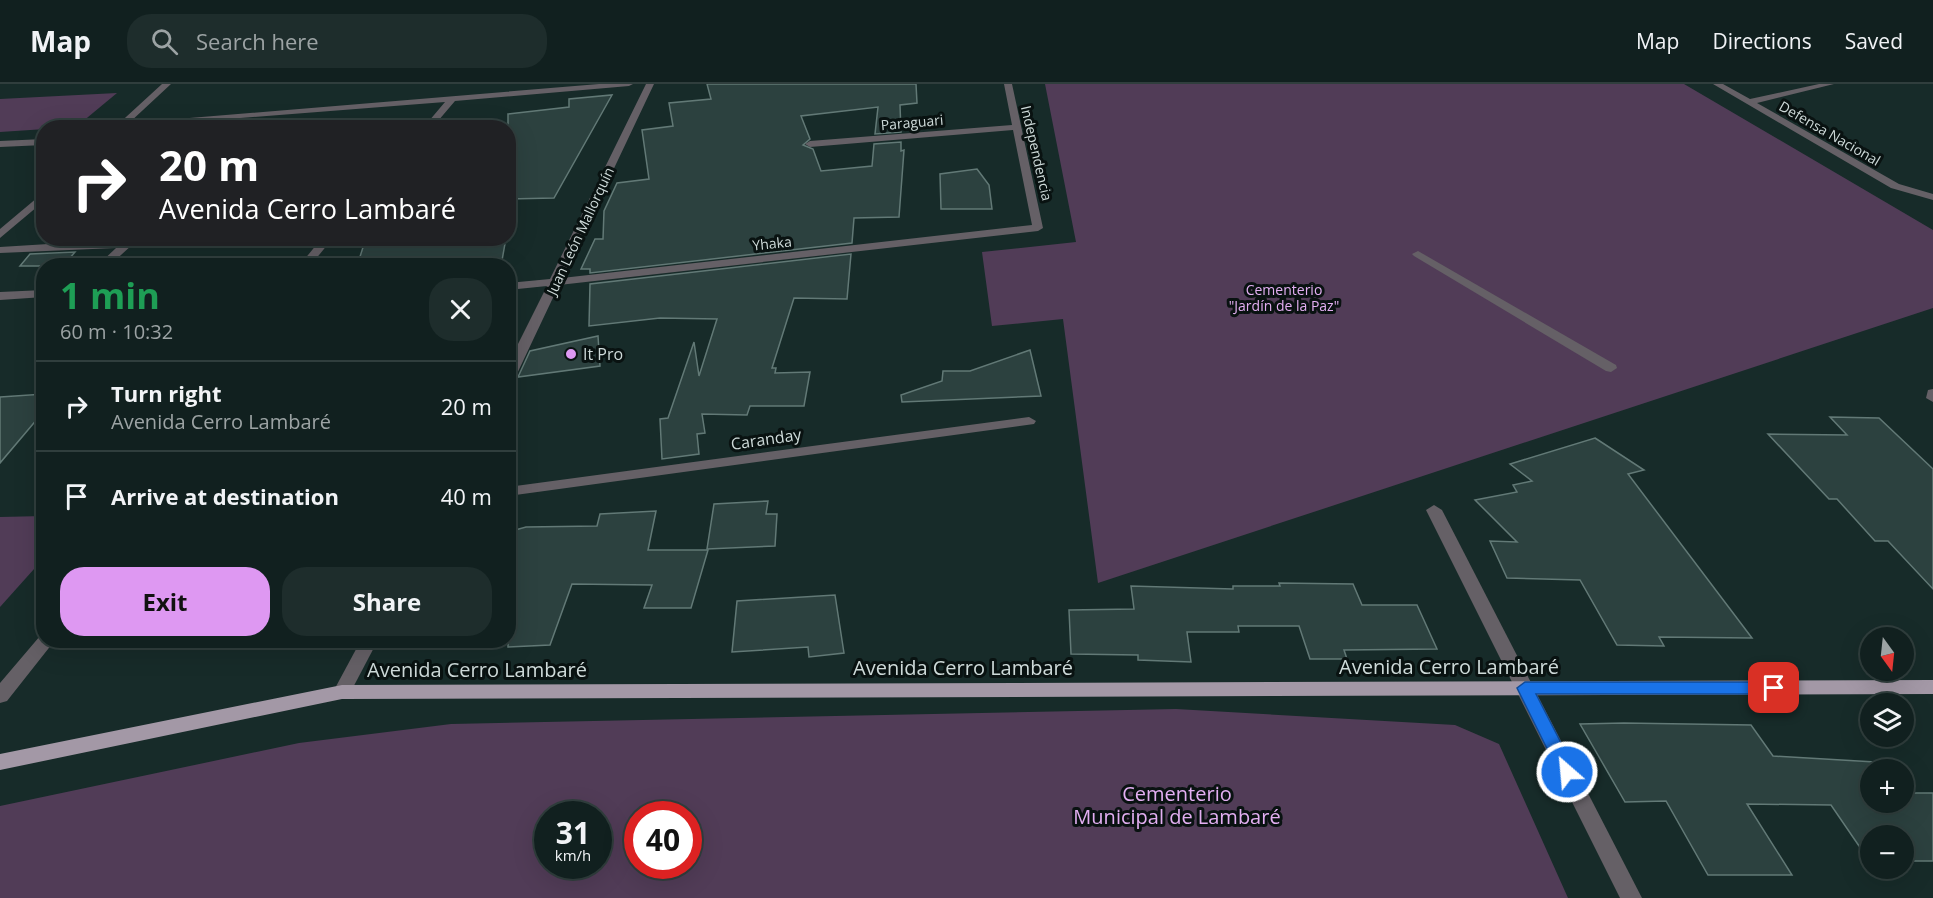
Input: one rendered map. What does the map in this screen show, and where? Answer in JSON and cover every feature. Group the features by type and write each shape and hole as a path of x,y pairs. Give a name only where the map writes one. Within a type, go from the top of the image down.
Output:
{"main road":[{"name":"Avenida Cerro Lambaré","path":"0,762 342,692 1933,687"}],"street":[{"path":"127,120 167,84"},
{"path":"200,120 629,84"},
{"name":"Juan León Mallorquín","path":"516,362 650,84"},
{"name":"Independencia","path":"1008,84 1038,228"},
{"name":"Defensa Nacional","path":"1717,84 1895,186 1933,197"},
{"path":"1750,102 1830,84"},
{"path":"434,120 453,98"},
{"name":"Paraguari","path":"810,144 1017,127"},
{"path":"0,144 36,142"},
{"path":"0,235 36,202"},
{"name":"Yhaka","path":"516,285 1038,228"},
{"path":"0,250 58,246"},
{"path":"111,258 124,246"},
{"path":"311,258 321,246"},
{"path":"1418,254 1611,368"},
{"path":"0,296 36,293"},
{"name":"Caranday","path":"516,491 1029,421"},
{"path":"1434,510 1631,898"},
{"path":"0,696 39,648"},
{"path":"342,692 366,648"}],"green space":[{"name":"Cementerio \"Jardín de la Paz\"","path":"1045,84 1684,84 1933,230 1933,308 1098,583 1063,319 992,326 982,252 1076,242"},
{"path":"117,93 84,120 36,120 36,130 0,132 0,99"},
{"path":"36,516 36,567 0,607 0,517"},
{"name":"Cementerio Municipal de Lambaré","path":"1176,709 1455,725 1499,744 1568,898 0,898 0,806 299,743 451,724"}],"building":[{"path":"707,84 916,84 917,103 900,105 901,132 875,134 878,107 801,116 810,139 803,145 813,149 821,171 872,166 874,144 901,142 901,151 904,150 899,217 854,218 852,243 590,273 590,269 581,269 595,239 603,239 604,211 617,183 649,179 642,130 673,126 669,103 711,99"},
{"path":"612,95 554,198 516,199 516,120 508,120 508,114 569,107 569,99"},
{"path":"977,169 989,185 992,209 941,209 940,174"},
{"path":"363,246 505,246 502,258 360,258"},
{"path":"75,252 70,258 36,258 36,266 20,266 30,254"},
{"path":"851,254 847,299 794,298 772,368 776,368 775,373 810,372 804,406 750,406 747,415 702,414 705,433 697,434 699,454 662,459 660,419 668,418 694,342 699,376 717,319 660,318 589,326 590,284"},
{"name":"It Pro","path":"598,336 600,366 518,377 530,351"},
{"path":"1030,350 1041,396 902,402 901,395 942,381 943,371 970,371"},
{"path":"36,395 36,420 0,463 0,397"},
{"path":"1830,417 1879,418 1933,469 1933,589 1888,541 1875,541 1837,499 1829,499 1768,434 1847,435"},
{"path":"1595,438 1644,470 1628,474 1752,638 1659,637 1664,646 1617,645 1580,580 1507,578 1490,541 1517,542 1475,500 1517,492 1513,485 1532,481 1510,464"},
{"path":"768,501 766,514 777,514 775,546 707,549 714,504"},
{"path":"656,511 648,550 708,550 691,608 644,608 652,585 572,584 550,645 516,647 516,530 526,527 597,526 600,514"},
{"path":"1279,583 1353,584 1362,605 1417,605 1437,649 1344,650 1347,659 1310,659 1299,626 1238,626 1239,632 1187,632 1191,662 1138,660 1138,655 1071,654 1069,610 1134,609 1131,586 1233,589 1233,586 1280,586"},
{"path":"835,595 844,653 809,657 808,647 732,652 737,601"},
{"path":"1580,724 1751,725 1773,756 1860,761 1860,813 1914,813 1914,793 1933,793 1933,861 1914,861 1914,825 1860,825 1860,847 1831,805 1747,804 1792,875 1708,875 1666,801 1625,802"}],"place":[{"name":"It Pro","path":"571,354"}],"route":[{"path":"1567,772 1525,688 1774,688"}]}
